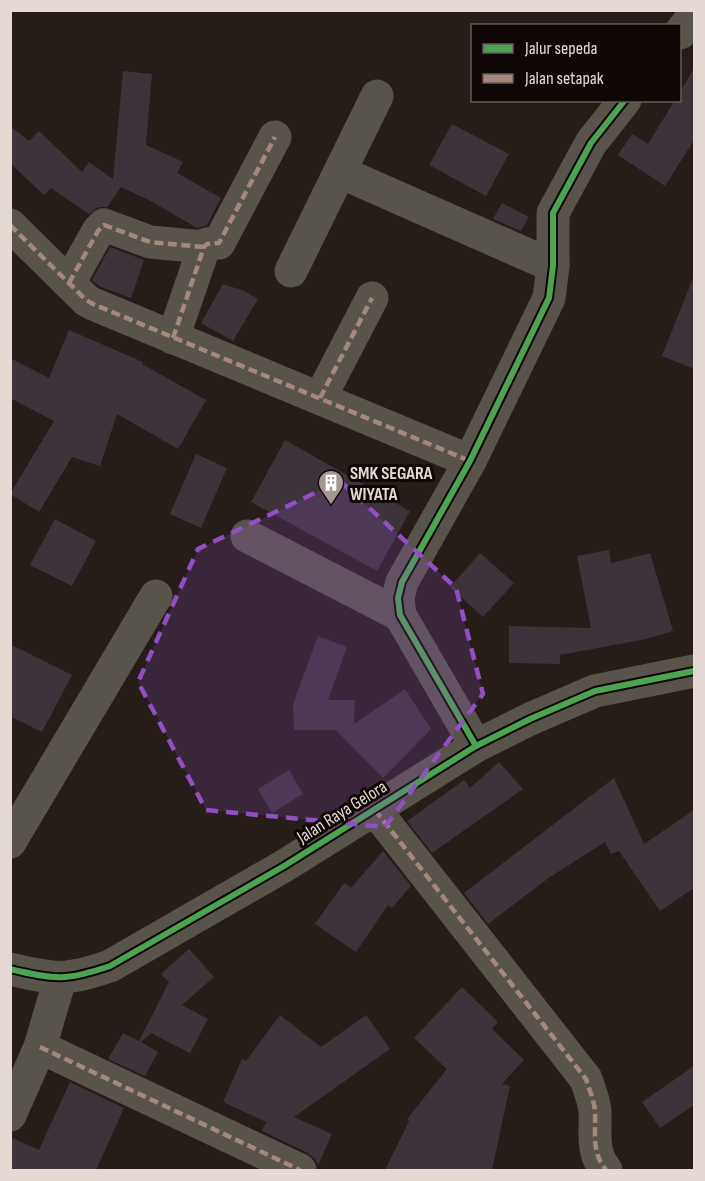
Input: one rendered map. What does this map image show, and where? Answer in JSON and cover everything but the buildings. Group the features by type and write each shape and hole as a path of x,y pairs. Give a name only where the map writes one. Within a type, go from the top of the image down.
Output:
{"street":[{"path":"681,32 694,15"},
{"path":"291,271 377,96"},
{"path":"476,746 400,615 398,598 402,582 470,461 549,298 553,266 553,213 591,143 623,102"},
{"path":"173,338 204,247 207,244 219,243 275,137"},
{"path":"340,171 553,266"},
{"path":"10,225 86,300 93,304 470,461"},
{"path":"69,283 98,231 104,225 150,242 204,247"},
{"path":"320,398 372,298"},
{"path":"247,536 400,615"},
{"path":"10,842 156,596"},
{"name":"Jalan Raya Gelora","path":"10,969 60,979 110,966 284,866 476,746 530,719 596,691 694,671"},
{"path":"375,810 585,1079 595,1110 594,1140 597,1155 606,1170"},
{"path":"10,1115 40,1047 60,979"},
{"path":"40,1047 300,1170"}],"highlighted area":[{"path":"340,481 456,588 483,694 385,827 206,810 138,682 198,549"}],"marked path":[{"path":"173,338 204,247 207,244 219,243 275,137"},
{"path":"10,225 86,300 93,304 470,461"},
{"path":"69,283 98,231 104,225 150,242 204,247"},
{"path":"320,398 372,298"},
{"path":"375,810 586,1079 595,1111 596,1149 606,1170"},
{"path":"40,1047 300,1170"}],"cycle path":[{"path":"476,746 400,615 398,598 402,582 470,461 549,298 553,266 553,213 591,143 623,102"},
{"path":"10,969 61,977 110,966 284,866 476,746 530,719 595,691 694,671"}],"place":[{"name":"SMK SEGARA WIYATA","path":"331,506"}]}
